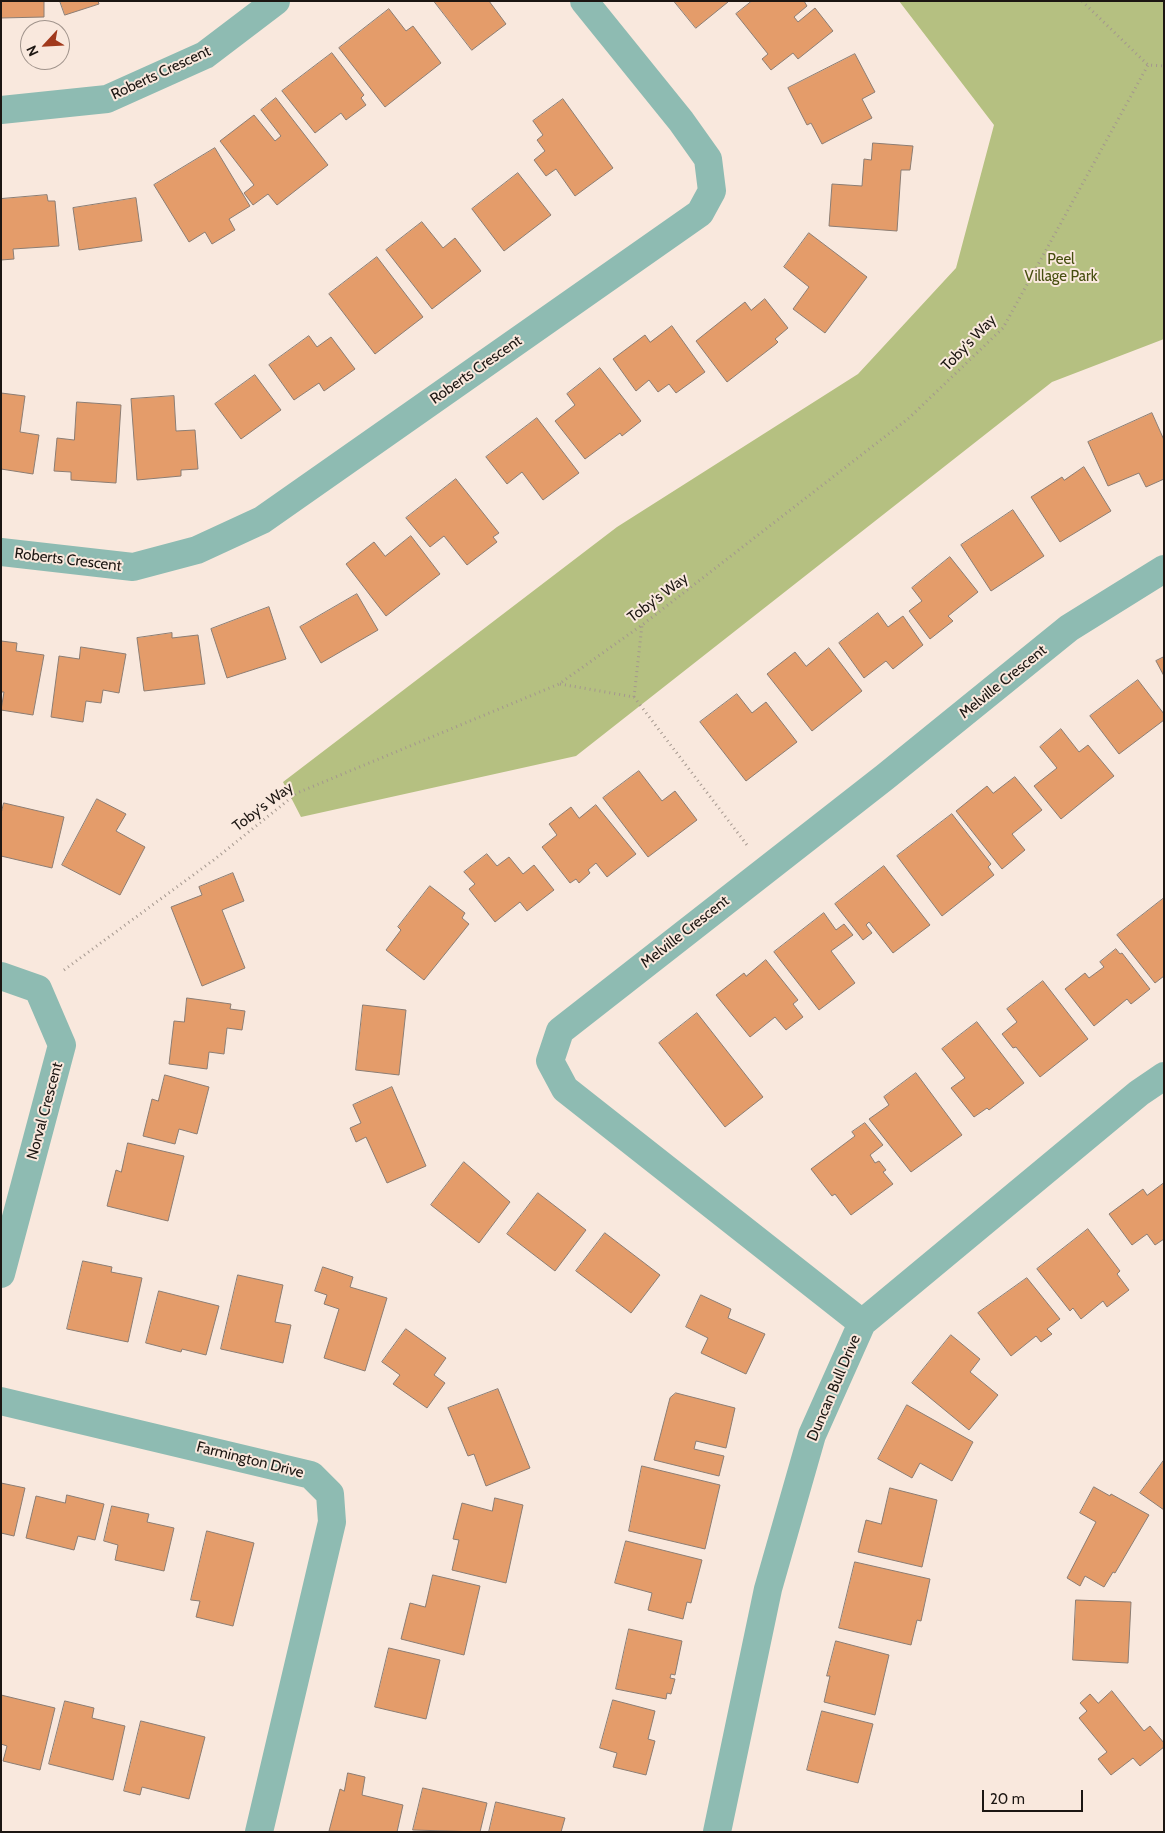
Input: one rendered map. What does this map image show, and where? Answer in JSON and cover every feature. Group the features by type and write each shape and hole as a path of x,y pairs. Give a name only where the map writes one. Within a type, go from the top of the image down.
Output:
{"street":[{"name":"Roberts Crescent","path":"1,110 107,99 205,56 276,1"},
{"name":"Roberts Crescent","path":"1,552 133,567 197,550 262,520 700,213 712,191 708,159 681,121 584,1"},
{"name":"Melville Crescent","path":"862,1323 566,1089 550,1062 560,1031 885,777 1070,628 1164,569"},
{"path":"1,976 38,989"},
{"name":"Norval Crescent","path":"1,1274 62,1046 38,989"},
{"name":"Duncan Bull Drive","path":"717,1832 768,1588 812,1435 862,1323 1139,1093 1164,1076"},
{"name":"Farmington Drive","path":"1,1401 311,1475 330,1494 332,1522 259,1832"}],"path":[{"path":"1082,1 1148,65 1164,66"},
{"name":"Toby's Way","path":"38,989 215,859 297,793 559,684 642,625 909,418 1003,328 1148,65"},
{"path":"634,697 642,625"},
{"path":"559,684 634,697 766,869"}],"green space":[{"name":"Peel Village Park","path":"899,1 1164,1 1164,339 1052,382 576,756 301,817 283,782 617,527 858,374 956,268 994,125"}],"building":[{"path":"1,1 44,1 44,17 1,18"},
{"path":"60,1 98,1 99,4 65,15"},
{"path":"434,1 489,1 506,24 472,50"},
{"path":"674,1 728,1 728,2 696,28"},
{"path":"752,1 804,1 807,6 794,17 798,22 815,8 833,31 798,59 793,53 771,70 762,59 768,54 736,14"},
{"path":"389,9 406,31 413,26 441,63 385,107 339,48"},
{"path":"332,53 364,95 361,98 366,105 346,120 341,113 315,133 282,91"},
{"path":"855,54 875,92 862,99 872,118 822,144 811,123 807,125 788,88"},
{"path":"276,98 328,165 277,205 268,194 253,205 244,193 254,185 220,141 254,115 275,141 281,136 261,110"},
{"path":"563,99 613,168 575,196 556,169 546,176 534,160 545,151 537,140 543,135 533,121"},
{"path":"873,143 913,146 910,170 901,170 897,231 829,226 832,184 862,186 864,159 871,160"},
{"path":"215,148 250,206 229,219 235,230 212,244 205,232 189,242 154,185"},
{"path":"518,173 551,215 504,251 472,209"},
{"path":"47,195 48,201 55,201 59,246 13,249 14,259 1,260 1,199"},
{"path":"136,198 142,241 79,250 73,208"},
{"path":"422,222 443,248 455,238 481,271 432,309 386,250"},
{"path":"809,233 867,277 825,333 793,309 809,287 784,267"},
{"path":"377,257 423,317 375,354 329,294"},
{"path":"765,299 788,328 775,339 778,342 776,344 727,382 696,341 745,302 751,310"},
{"path":"672,326 705,372 676,393 669,384 658,392 649,380 636,391 613,359 645,335 650,342"},
{"path":"309,336 317,347 331,337 355,369 324,391 319,383 294,400 269,365"},
{"path":"600,368 641,421 622,436 620,433 585,459 555,421 575,405 567,394"},
{"path":"255,375 281,410 241,439 215,404"},
{"path":"1,393 25,396 20,432 39,435 33,474 1,469"},
{"path":"174,396 176,431 195,430 198,469 181,470 181,476 137,480 131,399"},
{"path":"77,402 121,405 116,483 71,480 71,472 54,471 57,438 74,440"},
{"path":"1152,413 1164,440 1164,479 1146,487 1139,473 1108,486 1088,442"},
{"path":"537,418 579,473 543,500 522,472 507,484 486,457"},
{"path":"1084,467 1111,511 1060,542 1031,497 1062,477 1064,480"},
{"path":"456,479 499,533 493,537 497,542 467,565 444,536 430,547 406,518"},
{"path":"1013,510 1044,556 991,591 961,545"},
{"path":"411,536 440,574 386,616 346,564 374,542 385,556"},
{"path":"950,557 978,592 948,616 953,621 930,639 909,611 922,601 912,588"},
{"path":"357,594 378,630 321,663 300,627"},
{"path":"269,607 286,659 227,678 211,629"},
{"path":"878,613 888,627 903,616 923,645 893,669 886,661 864,678 839,643"},
{"path":"172,633 172,638 198,635 205,684 144,691 137,638"},
{"path":"1,641 17,643 16,651 44,655 33,715 1,710 4,692 1,692"},
{"path":"81,647 126,654 119,693 103,690 101,703 86,701 83,722 51,717 59,656 79,659"},
{"path":"829,648 862,691 812,731 767,674 795,652 806,666"},
{"path":"1164,657 1164,676 1156,661"},
{"path":"1138,680 1164,714 1164,720 1119,754 1090,716"},
{"path":"737,694 752,713 766,702 797,742 746,781 700,722"},
{"path":"1061,729 1079,752 1088,745 1114,776 1061,819 1034,786 1057,768 1040,747"},
{"path":"639,771 662,801 675,791 697,820 648,857 603,798"},
{"path":"1015,777 1042,810 1012,834 1025,850 1002,869 956,811 987,786 993,793"},
{"path":"97,799 126,814 116,831 145,847 120,895 62,865"},
{"path":"4,803 64,817 52,868 1,856 1,814"},
{"path":"596,805 636,854 607,877 596,863 588,870 590,873 579,883 576,879 570,883 542,847 557,835 549,824 571,807 579,818"},
{"path":"952,814 991,864 988,867 994,875 942,916 897,856"},
{"path":"487,854 497,866 509,857 523,874 534,865 554,890 527,911 520,902 495,922 469,889 475,884 464,872"},
{"path":"884,866 930,925 893,953 869,922 866,925 872,933 863,940 835,904"},
{"path":"233,873 244,901 222,910 245,968 202,986 171,907 202,895 199,887"},
{"path":"430,886 465,913 462,918 469,924 424,980 386,950 401,930 398,927"},
{"path":"1164,898 1164,976 1155,983 1117,935"},
{"path":"824,913 836,930 844,924 853,935 831,951 855,983 819,1010 774,952"},
{"path":"1116,949 1120,954 1122,953 1150,989 1131,1004 1127,999 1094,1026 1065,989 1085,973 1089,978 1104,967 1100,962"},
{"path":"766,960 798,1000 793,1004 803,1017 786,1030 775,1017 750,1037 716,995 744,973 746,976"},
{"path":"1043,981 1088,1039 1040,1077 1016,1047 1013,1048 1002,1034 1017,1022 1007,1009"},
{"path":"187,998 231,1004 230,1009 245,1011 242,1030 227,1028 224,1054 209,1052 207,1069 169,1064 174,1021 184,1022"},
{"path":"363,1005 406,1010 399,1075 356,1070"},
{"path":"697,1013 763,1097 725,1127 659,1043"},
{"path":"977,1022 1024,1083 989,1110 987,1108 974,1117 951,1088 965,1078 942,1049"},
{"path":"916,1073 962,1135 911,1172 869,1119 889,1105 884,1097"},
{"path":"165,1075 209,1087 197,1134 179,1129 175,1144 143,1136 152,1099 158,1101"},
{"path":"392,1087 426,1166 387,1183 366,1137 356,1142 350,1128 361,1123 353,1105"},
{"path":"865,1123 883,1145 870,1155 875,1163 879,1161 886,1170 883,1172 893,1184 851,1215 835,1194 832,1196 811,1169 855,1136 852,1132"},
{"path":"128,1143 184,1156 168,1221 107,1206 116,1170 121,1172"},
{"path":"464,1162 510,1202 479,1243 431,1205"},
{"path":"1164,1183 1164,1239 1155,1245 1147,1234 1132,1245 1109,1214 1143,1189 1147,1195"},
{"path":"538,1193 586,1230 555,1271 507,1234"},
{"path":"1088,1229 1120,1271 1117,1274 1129,1290 1107,1307 1103,1301 1081,1319 1073,1308 1070,1311 1037,1269"},
{"path":"605,1233 660,1275 631,1313 576,1271"},
{"path":"83,1261 112,1267 111,1272 142,1278 128,1342 67,1329"},
{"path":"323,1267 353,1277 350,1287 387,1298 365,1371 324,1358 339,1309 324,1304 327,1295 315,1291"},
{"path":"238,1275 283,1285 275,1322 291,1325 283,1363 221,1349"},
{"path":"1027,1278 1060,1319 1047,1329 1052,1334 1041,1342 1036,1336 1011,1356 978,1313"},
{"path":"159,1291 219,1306 206,1355 182,1349 181,1352 146,1343"},
{"path":"701,1295 731,1309 728,1318 765,1334 746,1374 701,1353 708,1338 686,1327"},
{"path":"406,1329 446,1358 434,1375 445,1383 427,1408 393,1384 400,1375 382,1362"},
{"path":"951,1335 980,1359 970,1372 998,1395 969,1430 912,1383"},
{"path":"498,1389 530,1468 486,1486 474,1454 468,1456 448,1408"},
{"path":"676,1393 735,1408 726,1448 696,1441 694,1449 724,1456 719,1476 654,1460 670,1398"},
{"path":"907,1405 973,1442 952,1481 920,1463 912,1478 878,1459"},
{"path":"1164,1460 1164,1510 1140,1493"},
{"path":"642,1466 720,1485 705,1549 629,1531"},
{"path":"1,1483 25,1488 14,1536 1,1533"},
{"path":"1094,1487 1149,1515 1115,1573 1113,1572 1104,1587 1085,1576 1080,1586 1067,1578 1096,1522 1080,1513"},
{"path":"890,1488 937,1500 922,1567 858,1552 866,1520 881,1524"},
{"path":"67,1495 104,1504 95,1540 78,1536 74,1550 26,1538 36,1496 65,1503"},
{"path":"495,1498 523,1505 506,1583 452,1570 459,1540 453,1539 462,1503 492,1511"},
{"path":"112,1506 149,1514 147,1522 174,1528 164,1571 115,1560 118,1545 104,1541"},
{"path":"207,1531 254,1543 233,1626 196,1617 200,1601 191,1600"},
{"path":"626,1541 702,1560 691,1603 687,1602 683,1619 648,1610 652,1593 615,1583"},
{"path":"855,1562 930,1579 921,1621 917,1620 911,1645 839,1628"},
{"path":"433,1575 480,1586 464,1655 401,1639 410,1603 425,1607"},
{"path":"1076,1600 1131,1602 1128,1663 1073,1660"},
{"path":"629,1629 682,1641 675,1675 671,1674 670,1678 675,1679 671,1694 667,1693 666,1699 616,1689"},
{"path":"836,1641 889,1655 875,1715 824,1702 830,1676 827,1676"},
{"path":"389,1648 440,1660 426,1719 375,1707"},
{"path":"1112,1691 1144,1731 1150,1726 1164,1743 1164,1747 1140,1766 1133,1758 1111,1775 1098,1759 1107,1752 1079,1718 1087,1711 1080,1703 1090,1694 1098,1703"},
{"path":"1,1695 55,1708 40,1770 3,1761 7,1746 1,1744"},
{"path":"613,1700 655,1711 648,1739 655,1741 646,1775 613,1767 617,1753 600,1748"},
{"path":"65,1701 94,1708 92,1718 125,1726 113,1780 49,1764"},
{"path":"822,1711 873,1724 858,1783 807,1770"},
{"path":"141,1721 205,1737 189,1799 142,1787 140,1795 124,1791"},
{"path":"348,1773 365,1777 362,1795 403,1805 397,1832 329,1831 340,1789 344,1791"},
{"path":"423,1788 487,1803 480,1832 413,1830"},
{"path":"496,1802 565,1818 561,1832 489,1832"}]}
